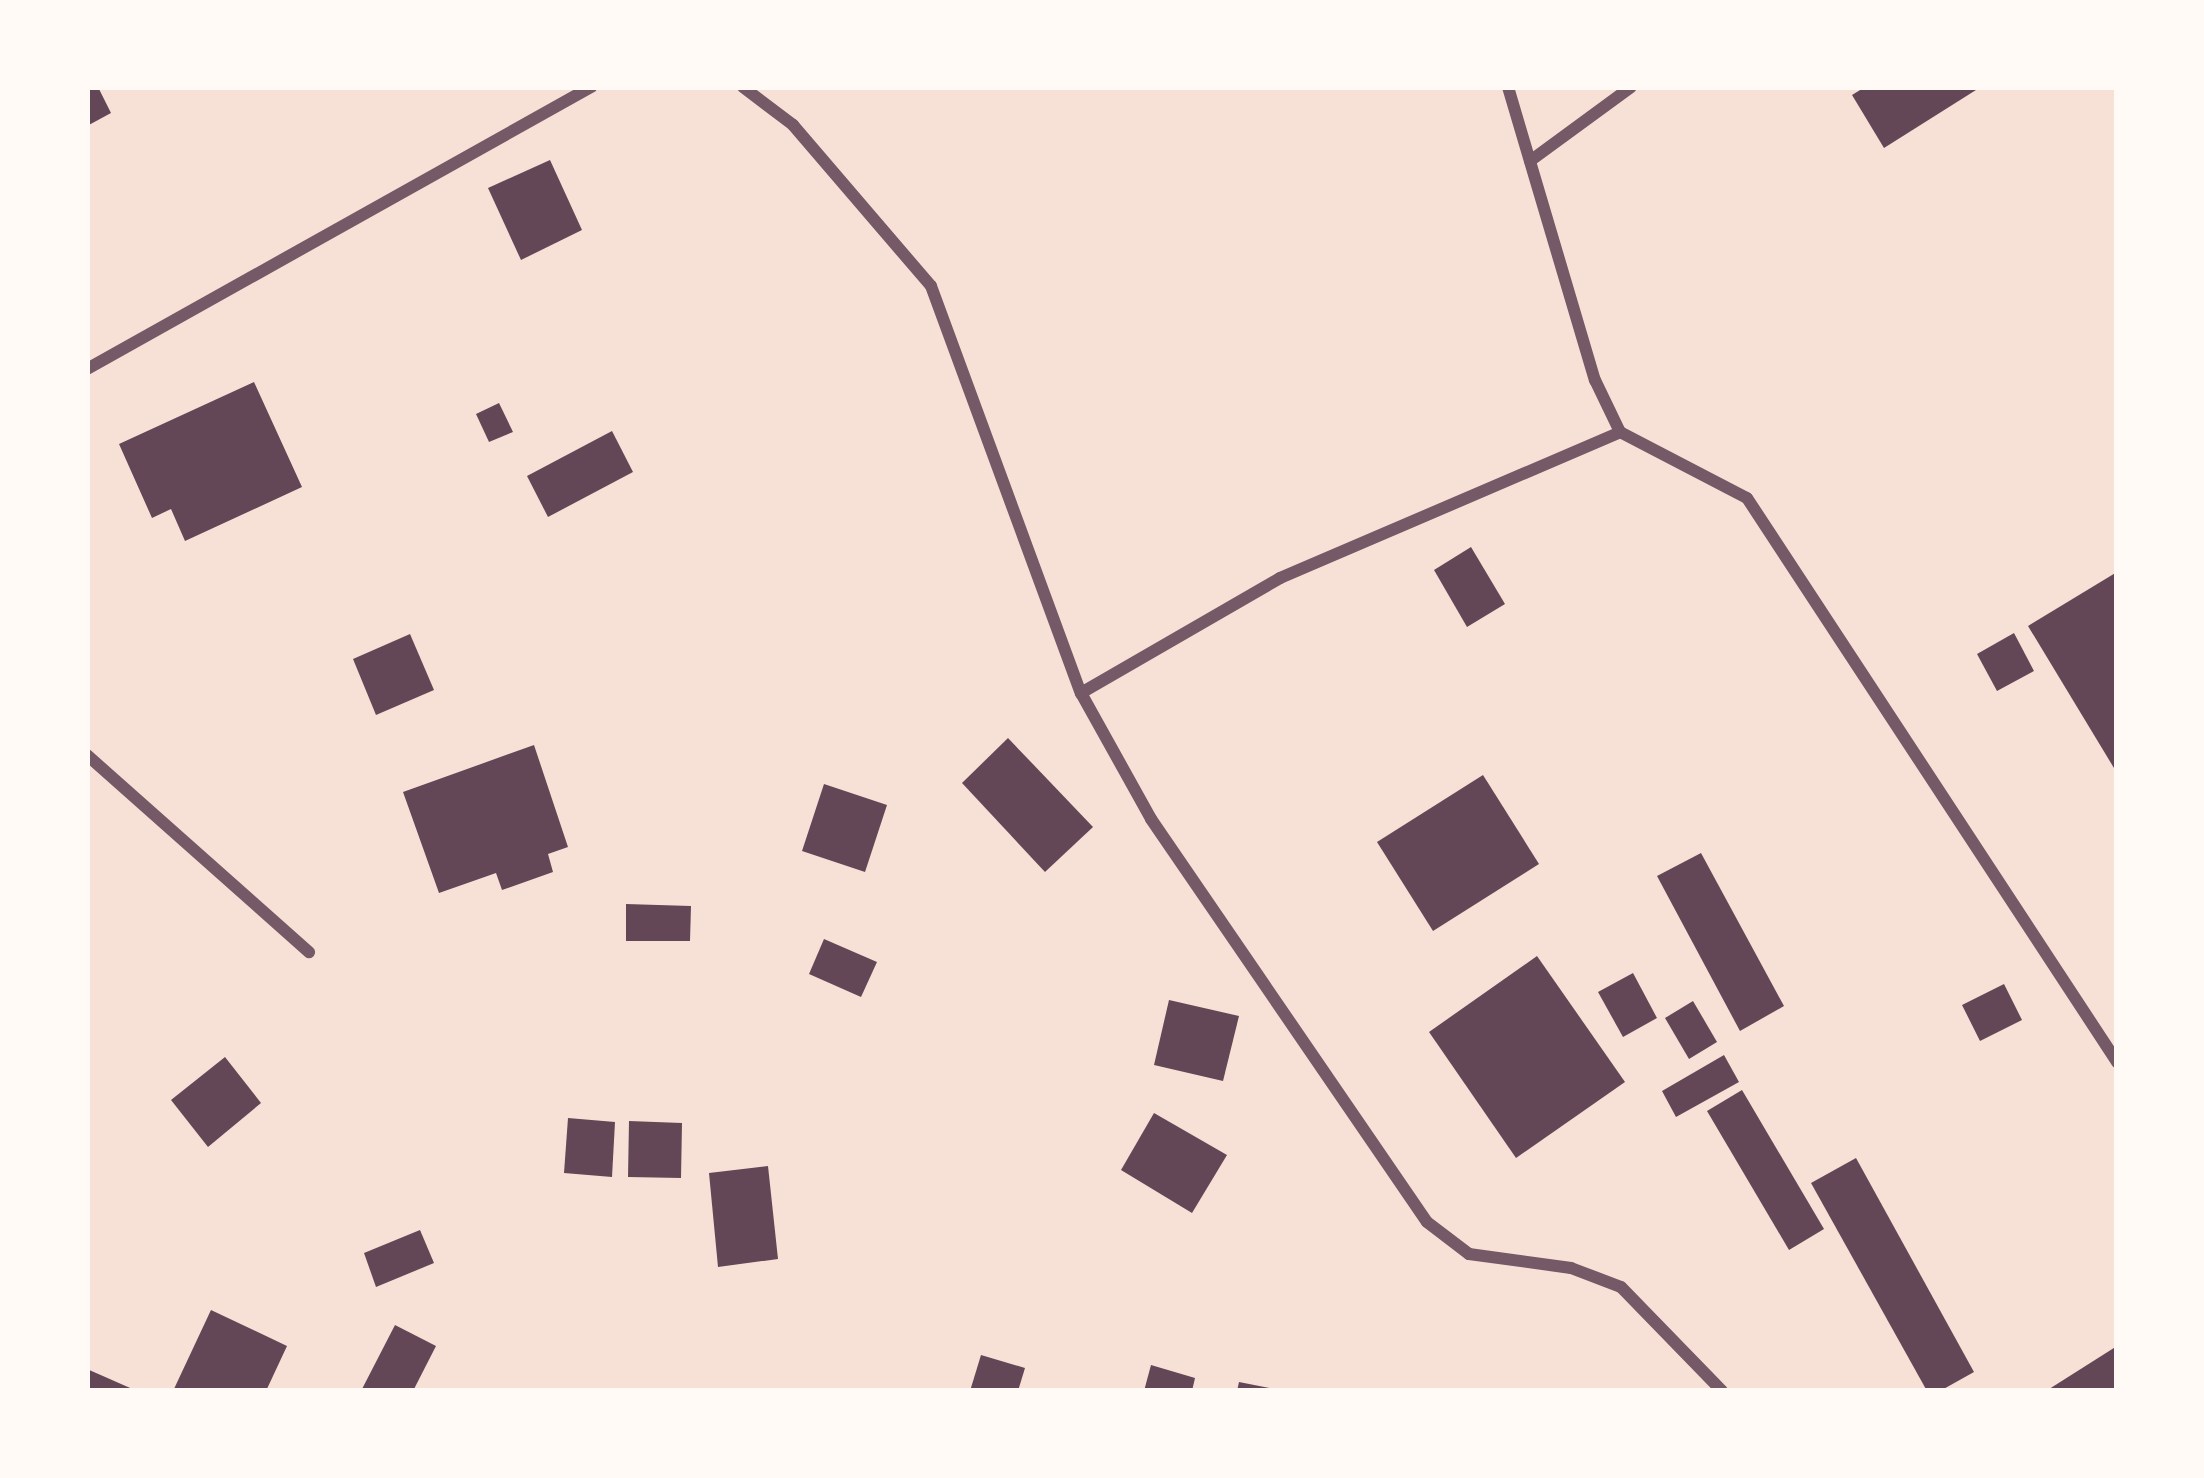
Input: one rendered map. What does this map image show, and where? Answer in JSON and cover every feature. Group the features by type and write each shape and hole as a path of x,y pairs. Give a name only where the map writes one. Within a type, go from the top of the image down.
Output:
{"street":[{"path":"743,87 794,125 931,286 1081,693 1150,819 1427,1222 1469,1254 1571,1268 1621,1288 1722,1391"},
{"path":"1508,87 1595,380 1620,432 1747,498 2117,1061"},
{"path":"1530,160 1631,87"},
{"path":"87,369 585,88"},
{"path":"1081,693 1280,578 1620,432"},
{"path":"87,755 309,952"}],"building":[{"path":"87,87 98,87 111,113 87,126"},
{"path":"1865,87 1976,90 1884,148 1852,95"},
{"path":"550,160 582,230 521,260 488,188"},
{"path":"254,382 302,487 185,541 171,509 152,518 119,444"},
{"path":"499,403 513,432 489,442 476,414"},
{"path":"612,431 633,472 548,517 527,476"},
{"path":"1471,547 1505,604 1467,627 1434,570"},
{"path":"2117,572 2117,773 2028,626"},
{"path":"2014,633 2034,671 1997,691 1977,654"},
{"path":"410,634 434,690 376,715 353,659"},
{"path":"1008,738 1093,827 1045,872 962,783"},
{"path":"534,745 568,847 548,854 553,872 502,890 496,873 439,893 403,792"},
{"path":"1483,775 1539,864 1433,931 1377,842"},
{"path":"824,784 887,805 865,872 802,851"},
{"path":"1701,853 1784,1006 1740,1031 1657,876"},
{"path":"626,904 691,906 690,941 626,941"},
{"path":"824,939 877,962 861,997 809,974"},
{"path":"1537,956 1625,1082 1516,1158 1429,1032"},
{"path":"1633,973 1657,1018 1623,1037 1598,992"},
{"path":"2004,984 2022,1020 1980,1041 1962,1005"},
{"path":"1169,1000 1239,1016 1223,1081 1154,1065"},
{"path":"1693,1001 1717,1042 1689,1059 1665,1018"},
{"path":"1724,1055 1739,1082 1676,1117 1662,1091"},
{"path":"225,1057 261,1103 208,1147 171,1100"},
{"path":"1742,1090 1824,1229 1789,1250 1707,1111"},
{"path":"1154,1113 1227,1155 1192,1213 1121,1170"},
{"path":"568,1118 615,1122 612,1177 564,1173"},
{"path":"629,1121 682,1123 681,1178 628,1177"},
{"path":"1856,1158 1974,1372 1940,1391 1927,1391 1811,1183"},
{"path":"768,1166 778,1259 718,1267 709,1173"},
{"path":"420,1230 434,1263 376,1287 364,1253"},
{"path":"211,1310 287,1346 266,1391 173,1391"},
{"path":"395,1325 436,1346 413,1391 361,1391"},
{"path":"2117,1346 2117,1391 2046,1391"},
{"path":"981,1355 1025,1368 1018,1391 970,1391"},
{"path":"1151,1365 1195,1378 1192,1391 1144,1391"},
{"path":"87,1369 137,1391 87,1391"},
{"path":"1239,1382 1275,1389 1237,1391"}]}
